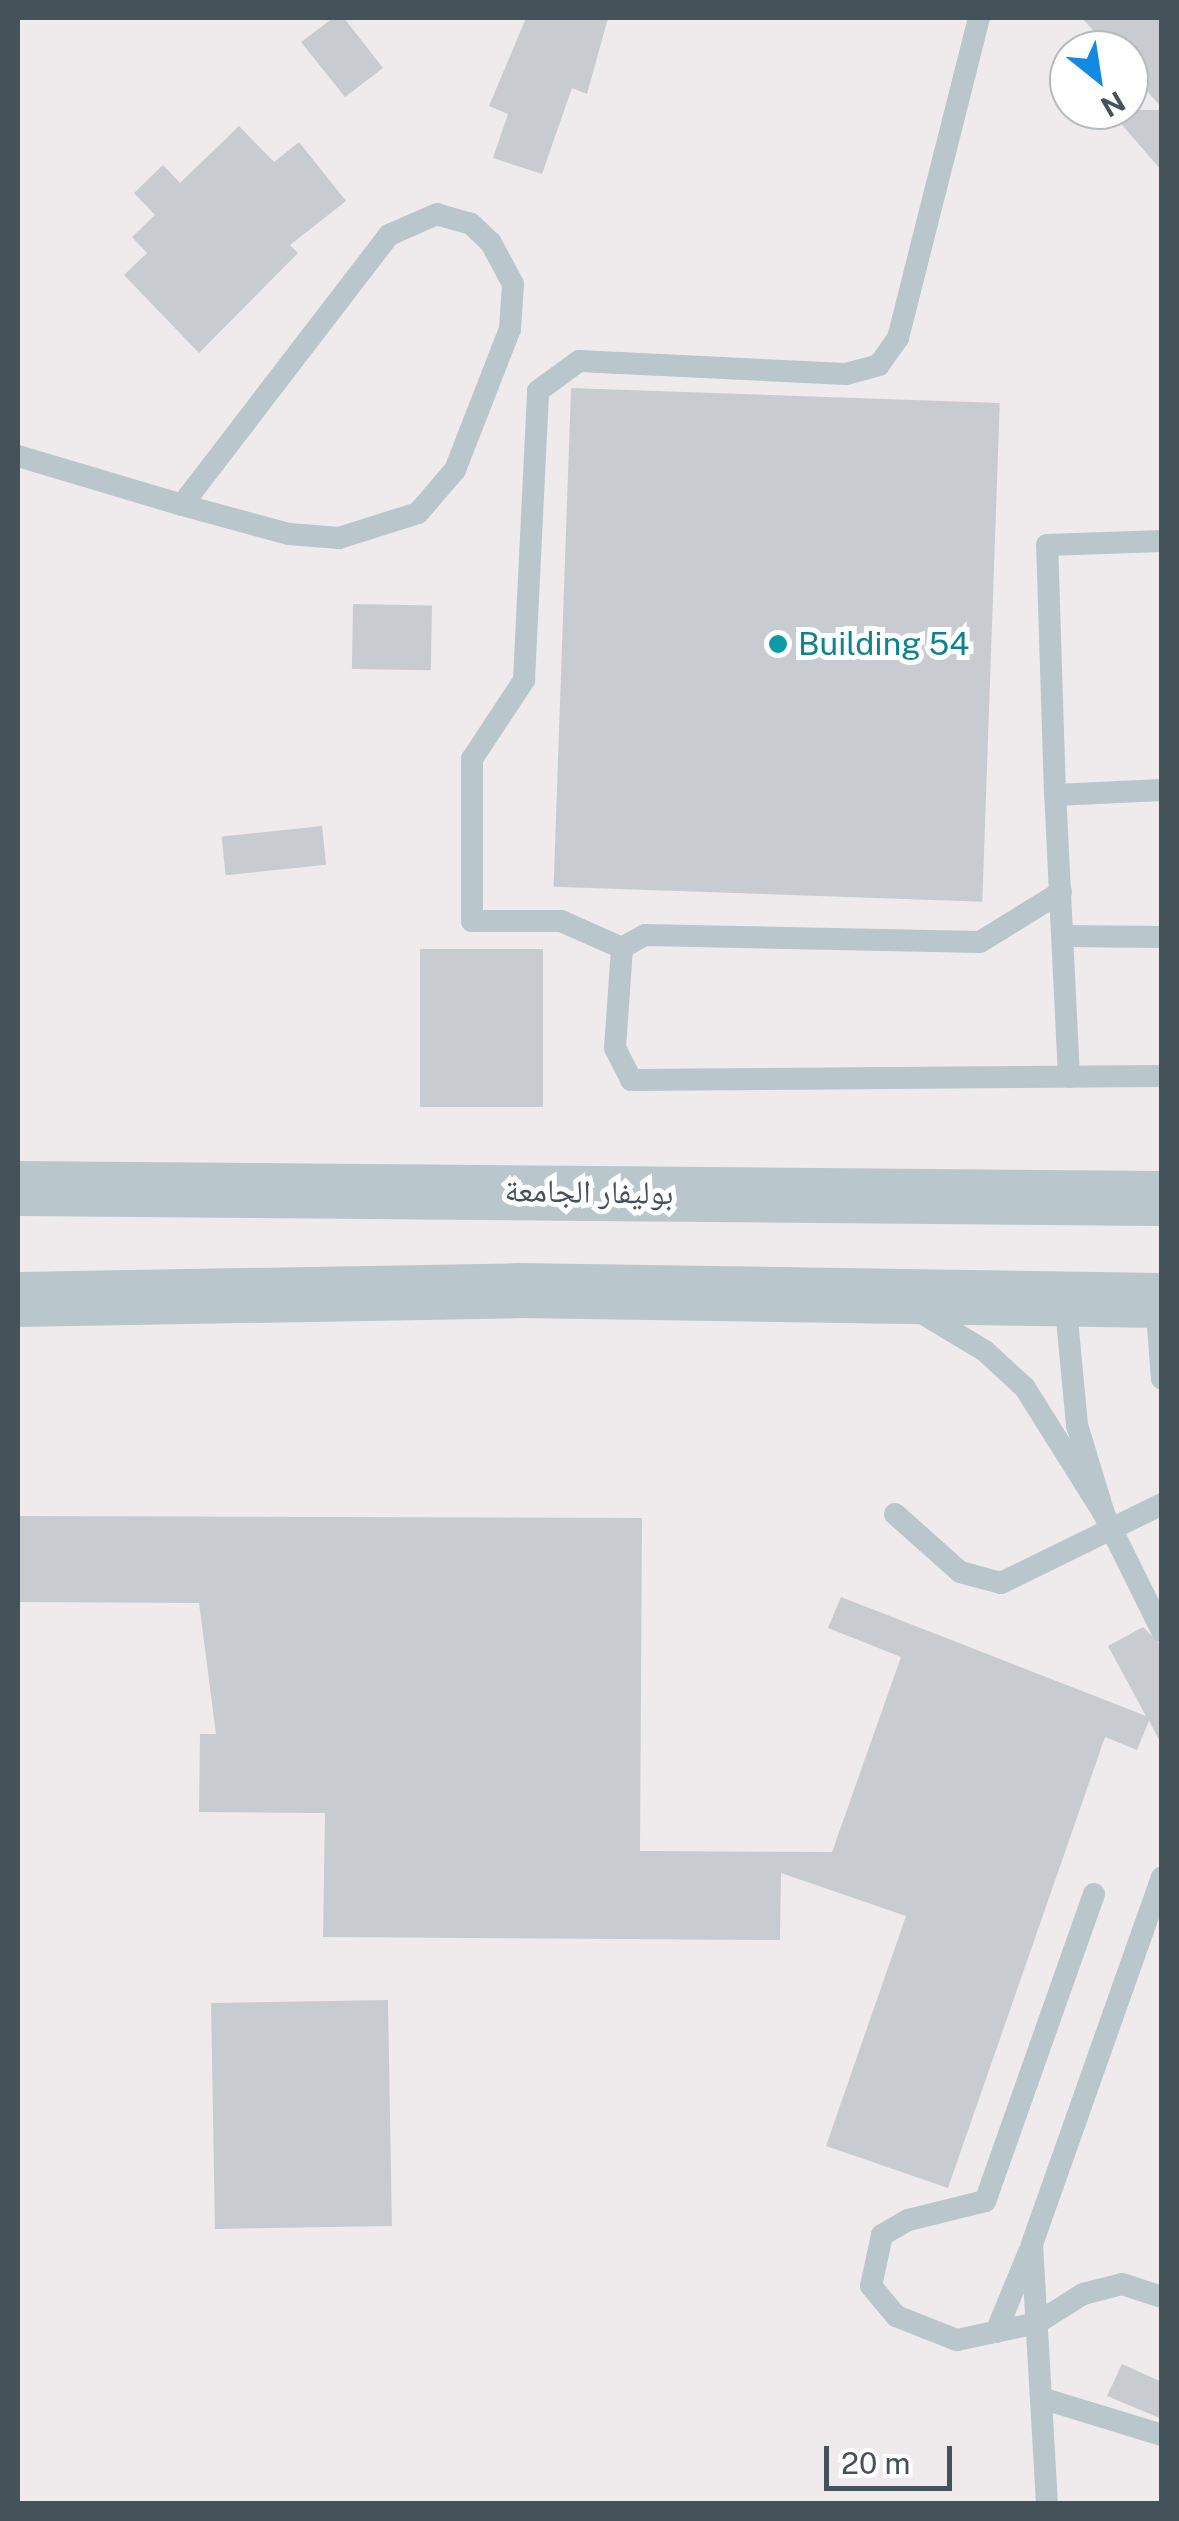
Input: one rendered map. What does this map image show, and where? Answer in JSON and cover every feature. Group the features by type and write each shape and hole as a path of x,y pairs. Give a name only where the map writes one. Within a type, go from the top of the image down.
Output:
{"street":[{"name":"بوليفار الجامعة","path":"18,1185 1162,1198"},
{"path":"18,1299 517,1290 1159,1300"}],"lane":[{"path":"622,948 562,921 472,921 472,760 524,680 538,390 579,361 846,374 879,365 898,338 979,18"},
{"path":"18,456 182,505 290,534 339,538 382,529 436,498 455,470 510,329 513,284 491,243 472,224 437,214 389,235 182,505"},
{"path":"1069,1078 1047,545 1162,542"},
{"path":"1055,796 1162,790"},
{"path":"622,948 645,934 980,942 1061,892"},
{"path":"1064,936 1162,937"},
{"path":"622,948 616,1048 631,1080 1162,1076"},
{"path":"830,1295 922,1311 985,1351 1026,1388 1108,1522 1162,1631"},
{"path":"1065,1298 1077,1425 1108,1522"},
{"path":"1159,1300 1162,1378"},
{"path":"895,1514 960,1572 1001,1583 1108,1522 1162,1504"},
{"path":"996,2332 1032,2244 1162,1877"},
{"path":"1094,1894 985,2201 908,2220 882,2235 871,2258 871,2286 896,2316 957,2340 1037,2322 1084,2294 1122,2284 1162,2297"},
{"path":"1032,2244 1047,2504"},
{"path":"1042,2398 1162,2435"}],"building":[{"path":"333,18 344,18 383,68 345,97 301,42"},
{"path":"526,18 608,18 587,94 572,88 542,174 493,158 508,114 489,106"},
{"path":"1082,18 1162,18 1162,108 1149,93 1149,30 1093,30"},
{"path":"1149,110 1162,110 1162,171 1126,130 1149,130"},
{"path":"239,126 274,162 299,142 346,201 290,245 298,253 199,353 124,275 147,253 132,237 155,215 134,193 163,165 180,183"},
{"name":"Building 54","path":"571,388 1000,403 982,902 554,887"},
{"path":"353,604 432,605 431,670 352,669"},
{"path":"322,826 326,865 226,875 222,837"},
{"path":"420,949 543,949 543,1107 420,1107"},
{"path":"18,1516 642,1518 640,1851 832,1852 901,1657 828,1628 841,1597 1146,1716 1108,1646 1143,1627 1162,1646 1162,1745 1149,1721 1137,1750 1105,1737 948,2188 826,2146 906,1916 781,1873 780,1940 323,1937 325,1813 199,1812 200,1734 216,1734 199,1603 18,1602"},
{"path":"388,2000 392,2226 215,2229 211,2003"},
{"path":"1122,2364 1162,2382 1162,2419 1107,2396"}],"place":[{"name":"Building 54","path":"778,644"}]}
